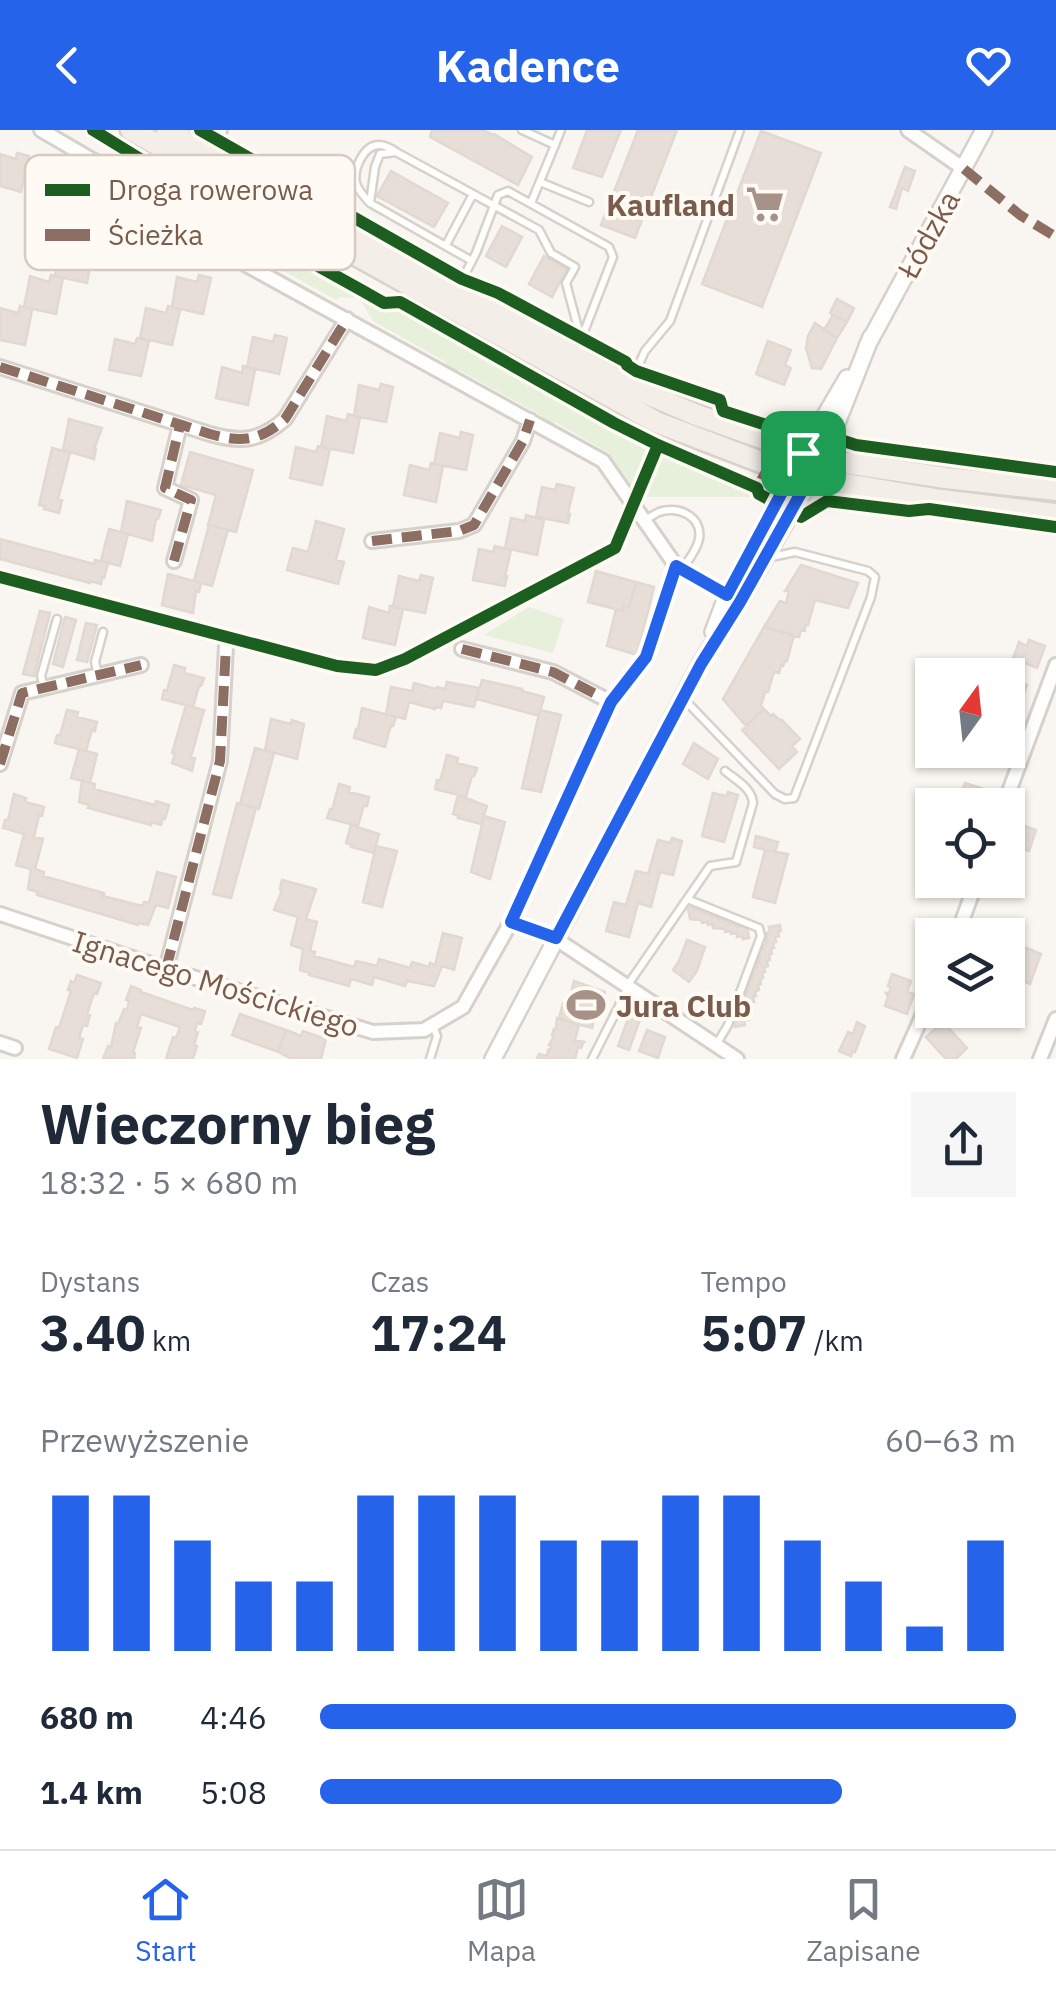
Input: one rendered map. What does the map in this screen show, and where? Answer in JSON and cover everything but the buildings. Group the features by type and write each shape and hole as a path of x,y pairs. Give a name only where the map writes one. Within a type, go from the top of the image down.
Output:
{"main road":[{"path":"131,130 176,155"},
{"path":"167,130 209,154"},
{"path":"355,236 629,386 694,414 812,456 946,478 1056,490"},
{"path":"355,255 656,422 801,476 873,490 1056,514"}],"street":[{"path":"40,130 83,155"},
{"path":"209,154 220,130"},
{"path":"908,130 964,169"},
{"name":"Łódzka","path":"493,1059 984,130"},
{"path":"257,270 604,461 679,568 734,598"},
{"path":"0,367 233,440 253,438 271,432 285,419 347,319"},
{"path":"372,541 458,531 474,525 530,420"},
{"path":"174,561 191,500 165,488 180,425"},
{"name":"Łódzka","path":"734,598 764,560 801,476"},
{"path":"0,577 344,668 376,670 428,648 615,548"},
{"path":"432,1025 464,1006 511,922 611,702 646,657 679,568"},
{"path":"166,969 220,761 226,646"},
{"path":"462,648 553,672 611,702"},
{"path":"0,764 22,693 140,665"},
{"path":"1010,788 1056,666"},
{"name":"Ignacego Mościckiego","path":"0,914 373,1032 424,1030 432,1025"},
{"path":"511,922 556,938 737,1059"},
{"path":"1040,1059 1056,1019"},
{"path":"903,1059 917,1028"},
{"path":"0,1044 15,1048"}],"lane":[{"path":"522,130 556,145"},
{"path":"531,203 561,130"},
{"path":"629,386 645,351 670,321 740,130"},
{"path":"472,260 370,203 356,179 366,150 374,145 385,146 539,230 551,253 575,267 566,283 588,364"},
{"path":"370,203 380,154 396,152"},
{"path":"540,182 589,202"},
{"path":"456,292 498,195 508,191 609,247 613,257 582,337"},
{"path":"446,245 473,194"},
{"path":"644,521 673,509 695,520 700,530 696,550 679,568"},
{"path":"683,698 774,794 794,798 875,577 868,571 795,552 764,560"},
{"path":"44,688 41,676 57,619"},
{"path":"98,675 95,662 104,632"},
{"path":"592,1059 626,986 710,866 736,862 753,803 750,791 725,771"},
{"path":"687,899 759,928 761,936 728,1025 716,1045"},
{"path":"430,1059 438,1036 432,1025"}],"green space":[{"path":"282,270 322,270 361,292 357,298 336,300"},
{"path":"364,294 383,305 398,306 650,448 631,492 609,453 555,422 550,430 539,423 542,416 459,370 455,376 443,370 446,362 373,321 360,300"},
{"path":"660,453 746,489 753,497 641,497"},
{"path":"529,607 564,619 553,653 484,635"}],"marked path":[{"path":"964,169 1020,215 1056,237"},
{"path":"0,367 210,434 250,438 285,419 347,319"},
{"path":"372,541 459,531 474,525 523,441 530,420"},
{"path":"174,561 191,500 165,488 180,425"},
{"path":"757,488 788,432"},
{"path":"166,969 220,761 226,646"},
{"path":"462,649 553,672 611,702"},
{"path":"0,764 22,693 141,665"}],"cycle path":[{"path":"93,130 134,155"},
{"path":"200,130 244,155"},
{"path":"355,218 462,279 498,293 626,362 636,371 720,400 723,411 788,432 794,428 810,430 856,445 1056,472"},
{"path":"325,270 384,303 400,302 614,423 757,488 759,494 801,517 827,501 909,511 929,509 1056,527"},
{"path":"0,577 337,666 376,670 405,659 615,548 658,445"}],"place":[{"name":"Kaufland","path":"765,204"},
{"name":"Jura Club","path":"586,1005"}],"route":[{"path":"803,453 820,459 701,664 556,938 511,922 611,702 646,657 676,566 727,595 803,453"}]}
